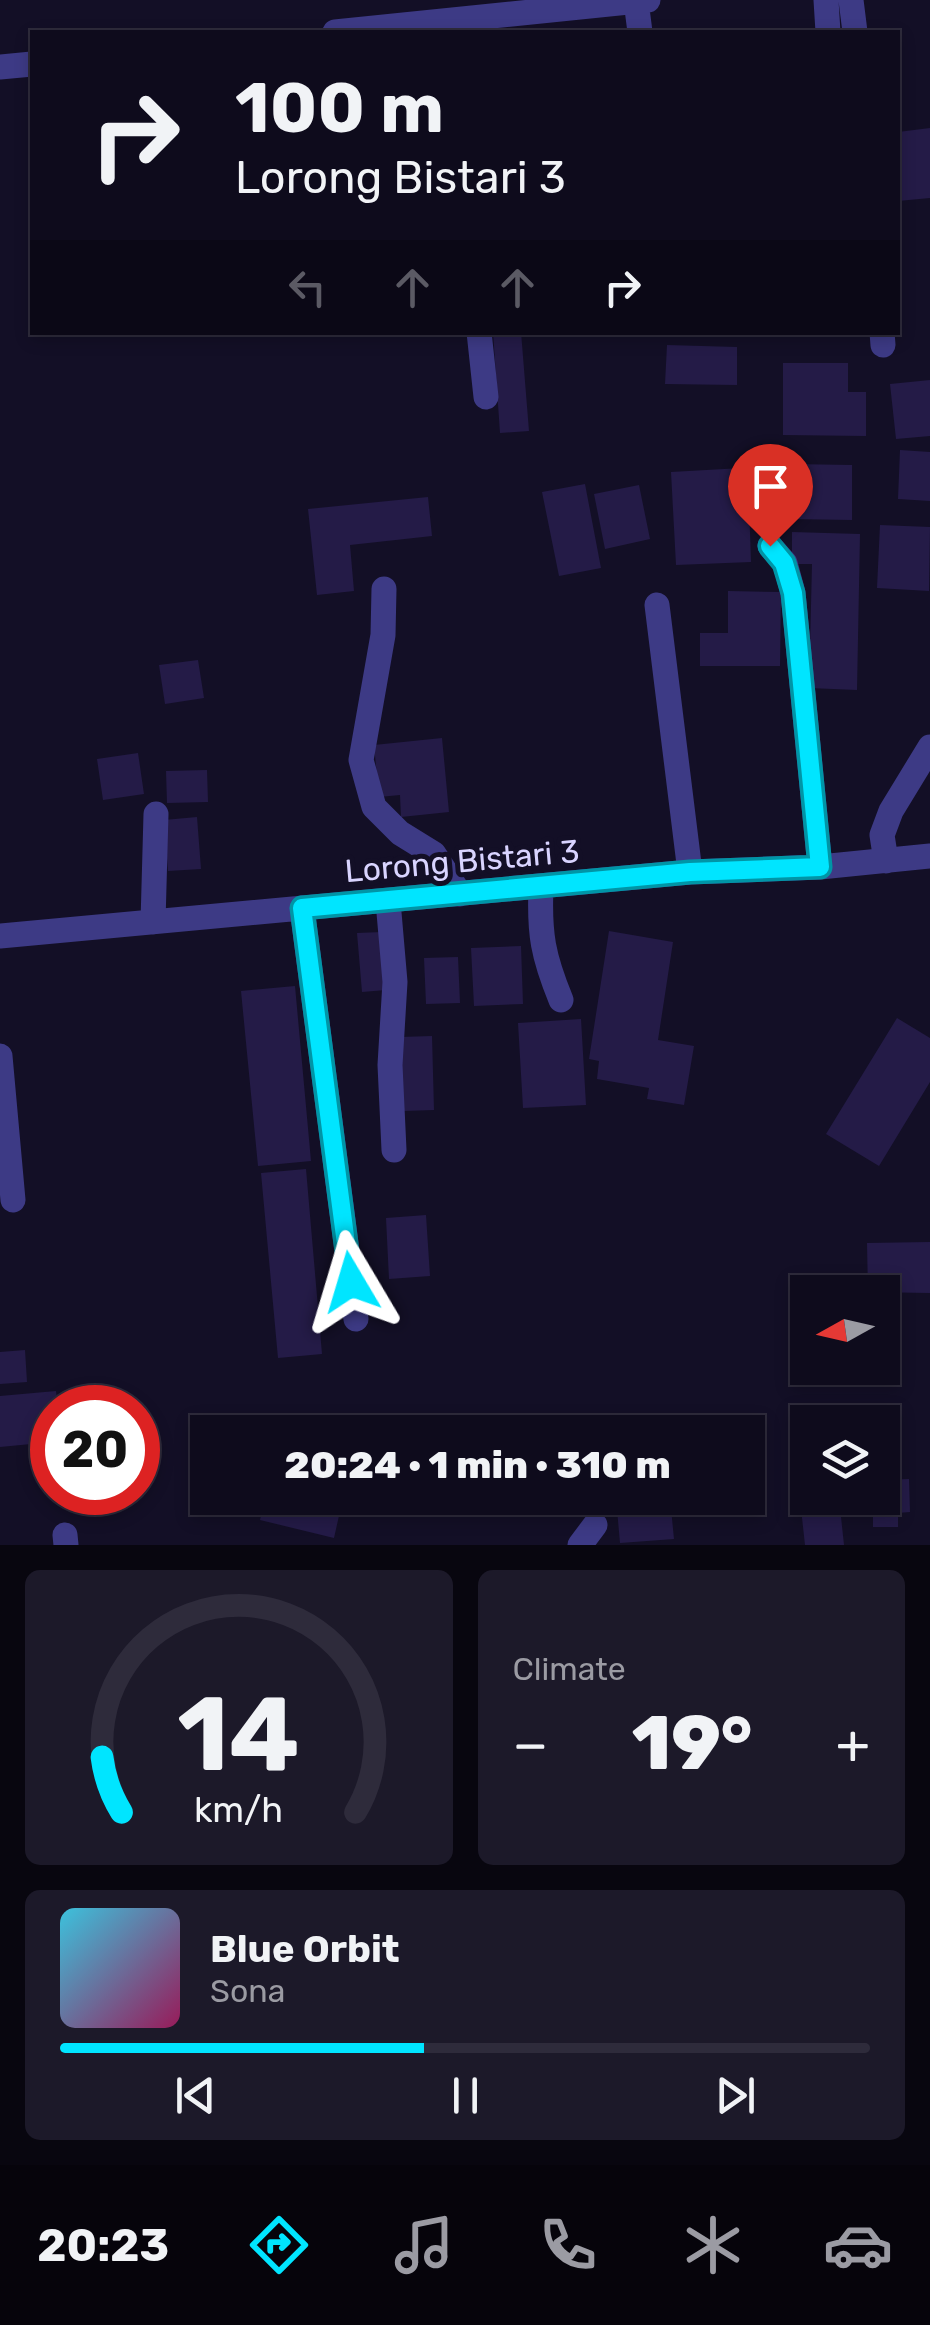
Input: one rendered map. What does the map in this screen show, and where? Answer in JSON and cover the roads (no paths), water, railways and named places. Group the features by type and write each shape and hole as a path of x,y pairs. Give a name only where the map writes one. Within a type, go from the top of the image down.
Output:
{"street":[{"path":"400,29 648,0"},
{"path":"826,0 828,30"},
{"path":"851,0 855,30"},
{"path":"636,1 640,30"},
{"path":"0,67 30,64"},
{"path":"479,335 486,397"},
{"path":"770,546 784,563 793,593 820,867"},
{"path":"384,589 383,635 362,760 374,808 400,833 434,854 460,894"},
{"path":"657,606 690,872"},
{"path":"886,861 882,835 891,810 930,747"},
{"path":"153,922 156,814"},
{"name":"Lorong Bistari 3","path":"0,936 690,872 820,867 930,856"},
{"path":"540,887 539,931 547,966 561,1000"},
{"path":"388,901 395,982 390,1065 394,1150"},
{"path":"302,908 356,1319"},
{"path":"0,1056 13,1200"}]}
